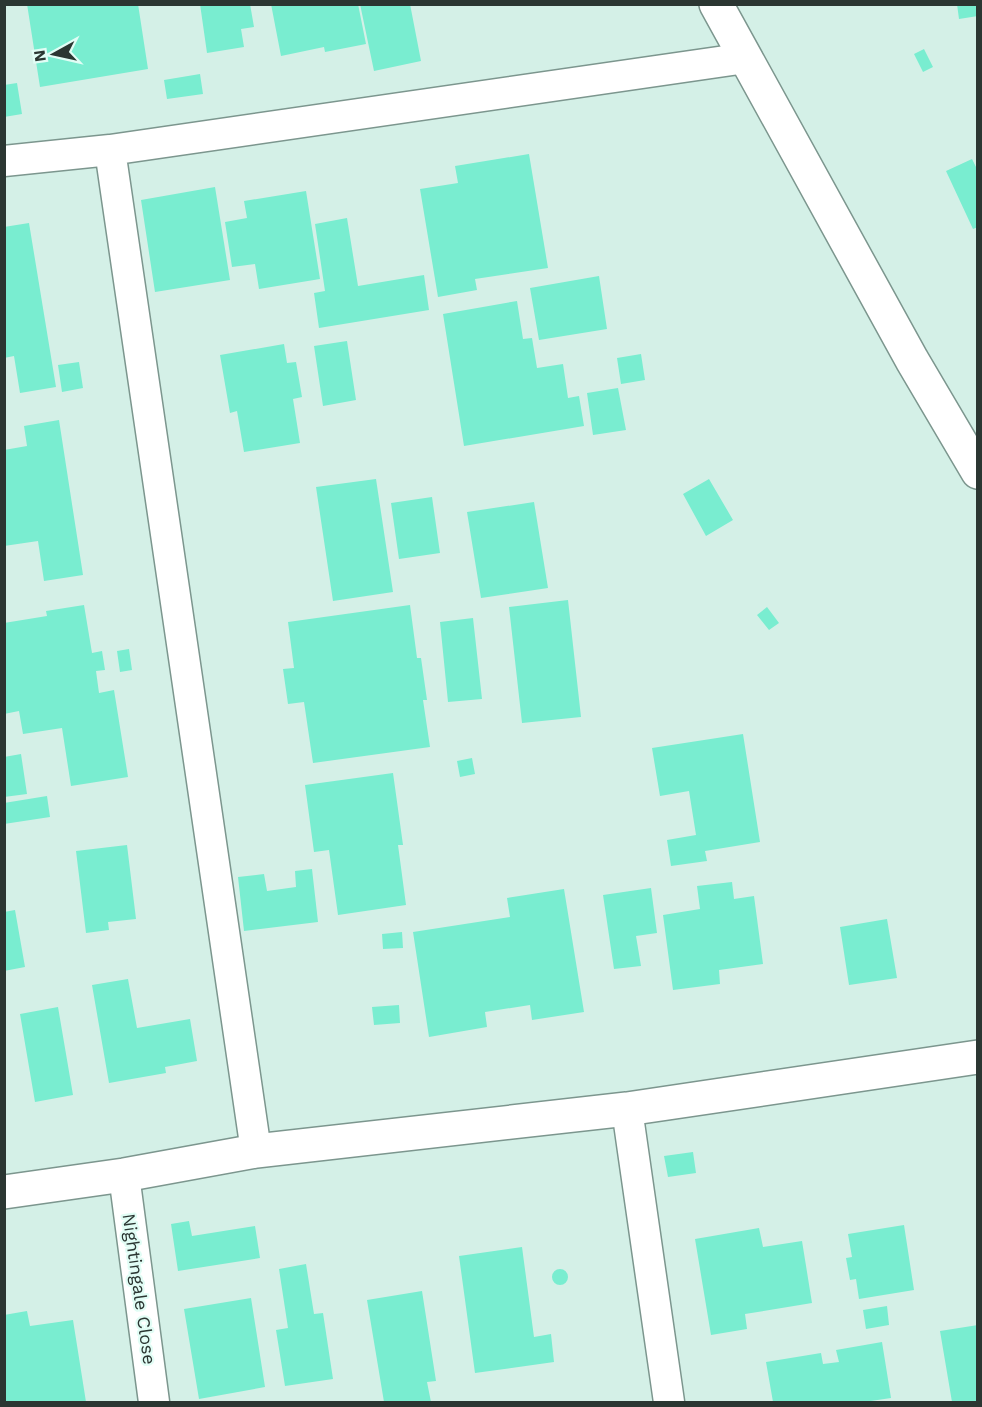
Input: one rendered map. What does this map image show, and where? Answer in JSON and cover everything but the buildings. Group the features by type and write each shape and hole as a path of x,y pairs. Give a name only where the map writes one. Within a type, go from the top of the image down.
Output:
{"street":[{"path":"716,4 912,360 978,472"},
{"path":"4,162 110,150 746,58"},
{"path":"110,150 256,1151"},
{"path":"4,1192 124,1175 256,1151 627,1109 978,1057"},
{"path":"627,1109 669,1402"},
{"name":"Nightingale Close","path":"124,1175 154,1402"}]}
